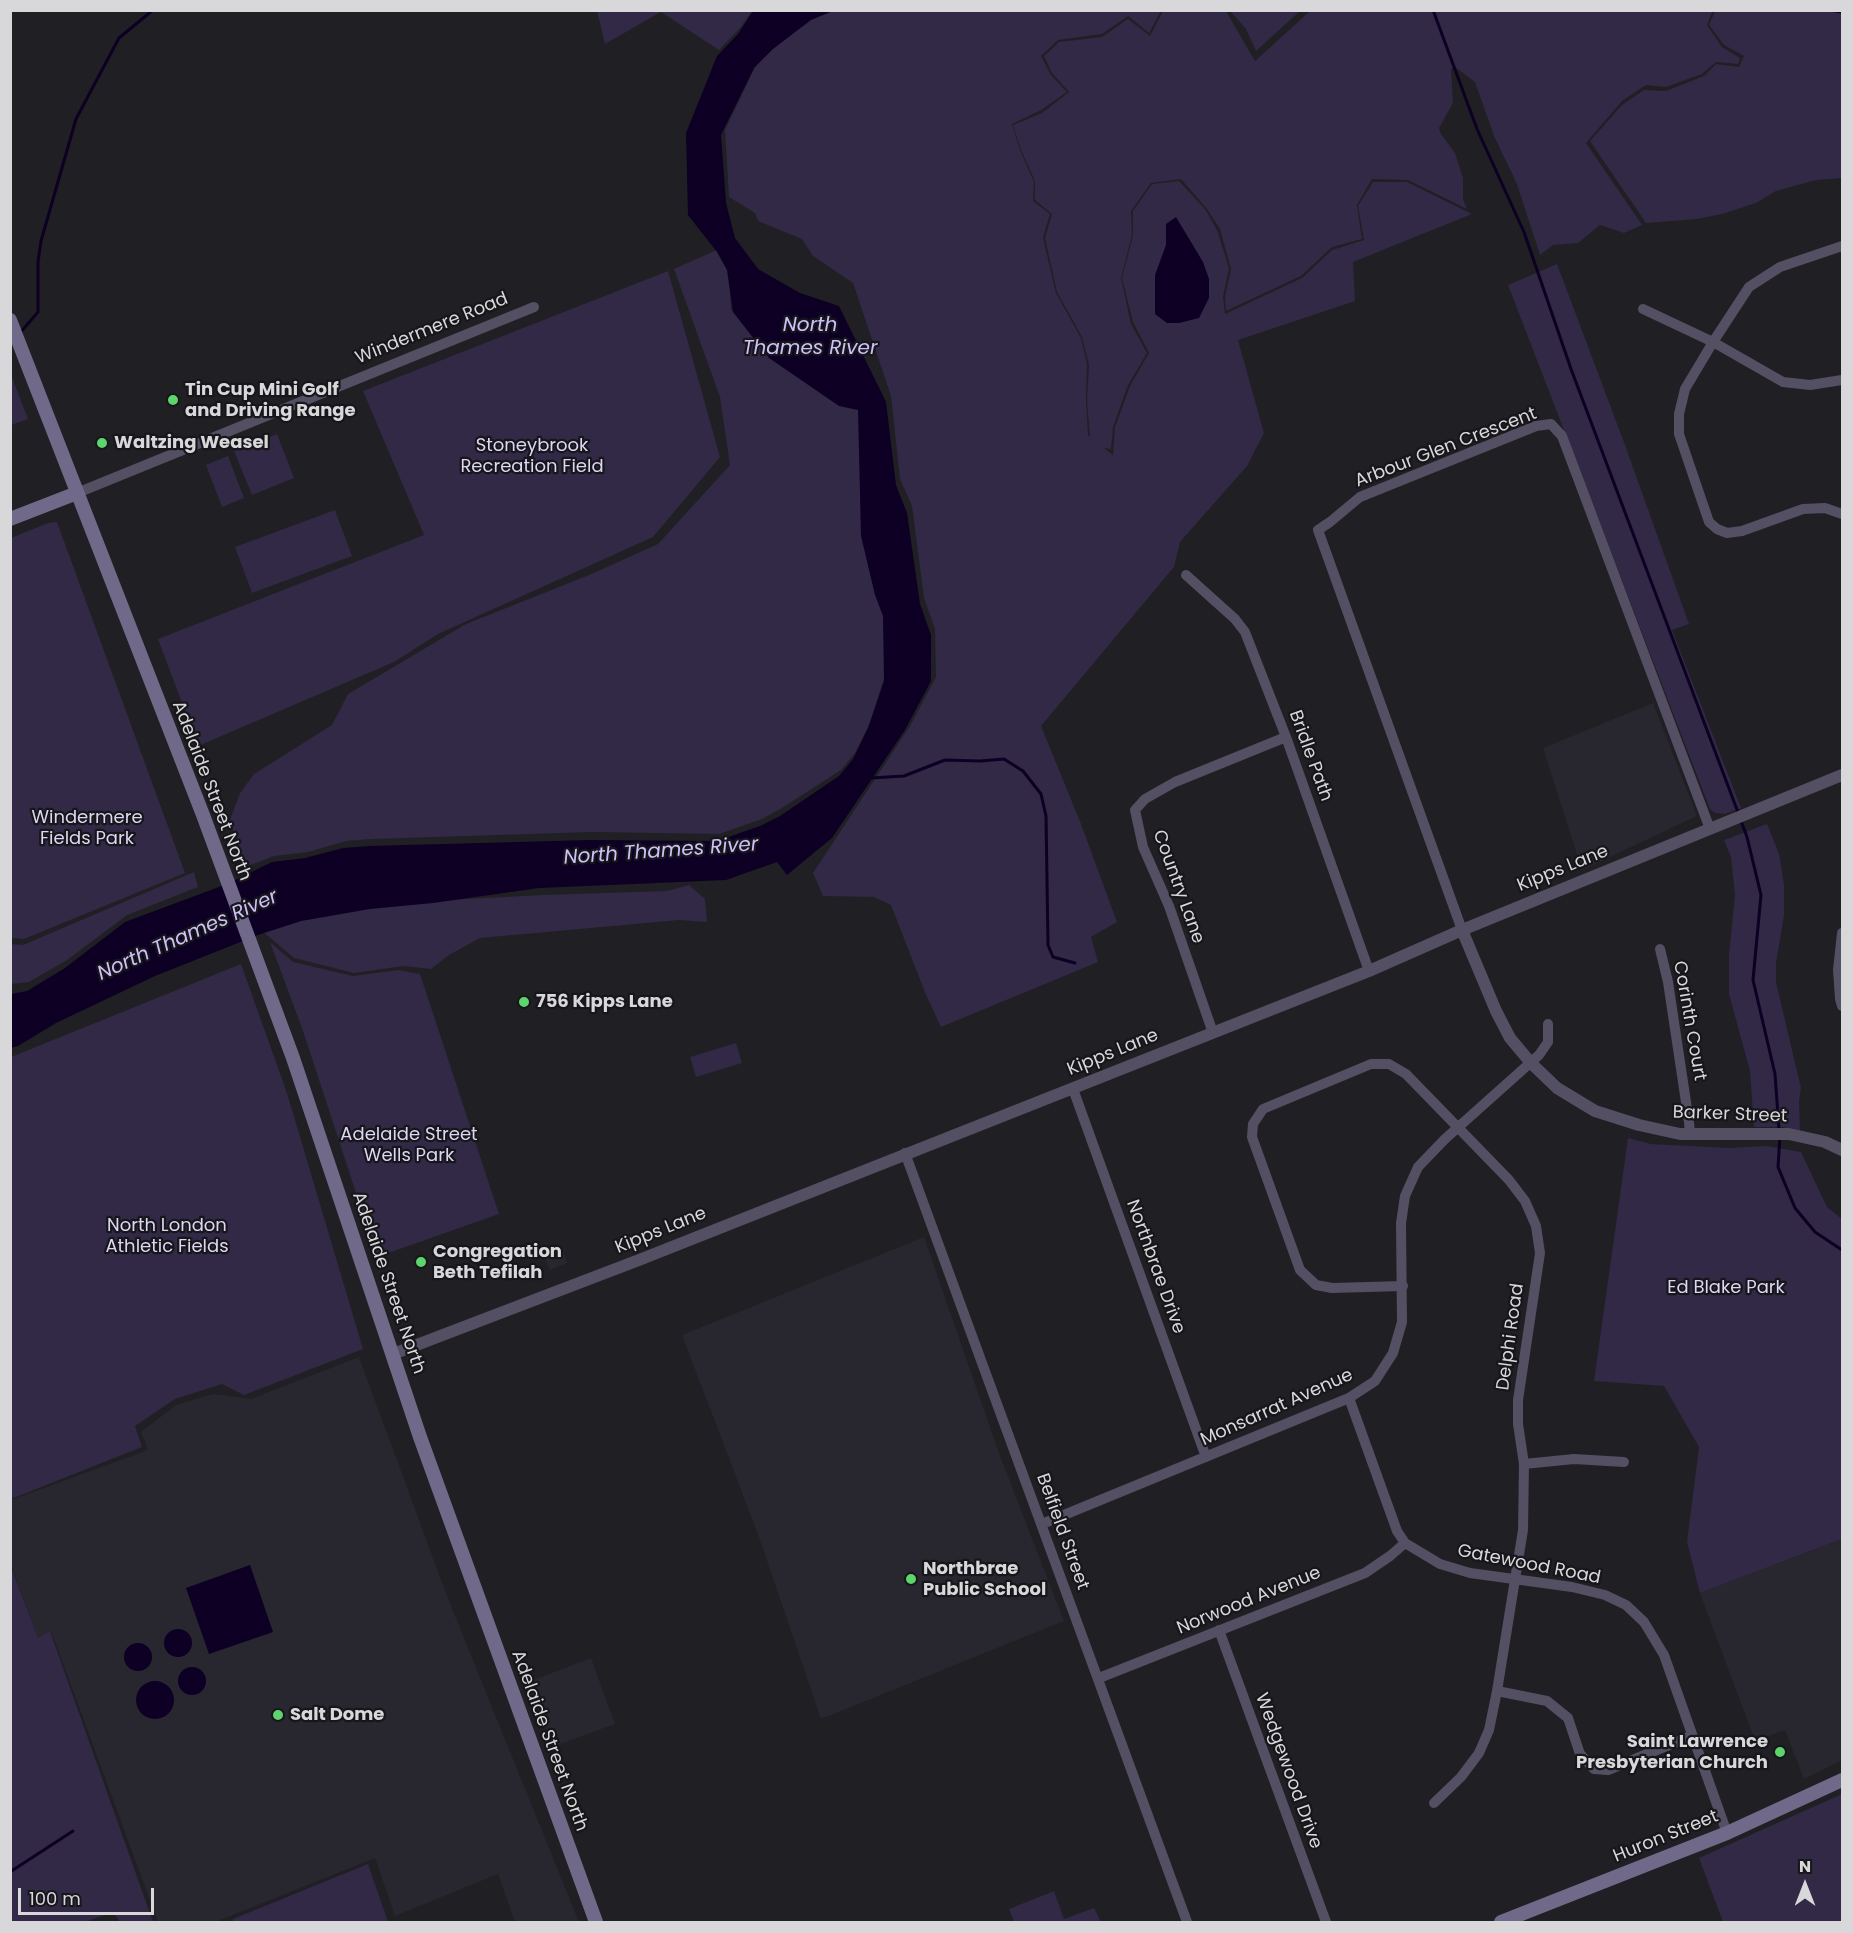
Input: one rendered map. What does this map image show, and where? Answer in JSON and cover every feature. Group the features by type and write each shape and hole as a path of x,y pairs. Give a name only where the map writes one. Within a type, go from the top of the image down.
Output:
{"main road":[{"name":"Adelaide Street North","path":"10,320 203,814 293,1058 424,1450 596,1923"},
{"name":"Windermere Road","path":"10,519 77,493"},
{"name":"Huron Street","path":"1501,1923 1727,1833 1842,1780"}],"street":[{"path":"1842,246 1780,267 1749,287 1685,389 1679,424 1679,434 1709,522 1717,529 1727,533 1742,531 1803,509 1825,508 1842,514"},
{"name":"Windermere Road","path":"77,493 534,307"},
{"path":"1642,309 1713,342 1783,382 1810,385 1842,380"},
{"name":"Arbour Glen Crescent","path":"1462,930 1318,530 1360,497 1536,426 1551,424 1562,436 1710,829"},
{"name":"Bridle Path","path":"1186,575 1243,627 1286,737 1370,971"},
{"name":"Country Lane","path":"1213,1033 1169,906 1143,847 1135,810 1145,799 1166,787 1286,737"},
{"name":"Kipps Lane","path":"393,1354 639,1260 1370,971 1462,930 1842,775"},
{"name":"Barker Street","path":"1462,930 1496,1011 1510,1038 1531,1063 1557,1088 1595,1111 1639,1125 1680,1134 1779,1134 1842,1147"},
{"path":"1842,933 1838,970 1842,1006"},
{"name":"Corinth Court","path":"1660,949 1668,982 1690,1134"},
{"name":"Monsarrat Avenue","path":"1042,1524 1349,1398 1375,1381 1393,1353 1402,1322 1401,1223 1405,1196 1418,1167 1531,1063 1548,1042 1548,1024"},
{"name":"Delphi Road","path":"1403,1286 1332,1288 1316,1284 1300,1270 1252,1137 1253,1124 1263,1109 1371,1064 1389,1064 1406,1074 1509,1180 1525,1201 1536,1226 1540,1253 1518,1400 1518,1424 1524,1464 1523,1530 1497,1691 1490,1730 1479,1753 1461,1778 1434,1803"},
{"name":"Northbrae Drive","path":"1073,1089 1206,1457"},
{"name":"Belfield Street","path":"906,1153 1187,1923"},
{"path":"1349,1398 1397,1531 1405,1543"},
{"path":"1524,1464 1574,1459 1624,1462"},
{"name":"Gatewood Road","path":"1405,1543 1440,1564 1470,1573 1572,1587 1605,1595 1626,1605 1644,1622 1664,1655 1727,1833"},
{"name":"Norwood Avenue","path":"1099,1678 1365,1573 1405,1543"},
{"name":"Wedgewood Drive","path":"1219,1630 1326,1923"},
{"path":"1497,1691 1548,1701 1568,1719 1580,1754 1594,1769 1608,1770 1691,1736"}],"shaded area":[{"path":"1653,703 1697,816 1582,870 1543,748"},
{"path":"924,1237 999,1453 1064,1621 821,1719 759,1537 682,1335"},
{"path":"563,1250 567,1263 550,1270 545,1257"},
{"path":"359,1357 447,1596 579,1922 515,1922 498,1874 395,1916 375,1858 215,1922 158,1922 51,1631 38,1639 11,1564 11,1500 148,1450 141,1432 176,1405 213,1394 251,1399"},
{"path":"1842,1539 1842,1760 1804,1779 1785,1730 1755,1741 1700,1593"},
{"path":"591,1658 615,1724 552,1747 528,1682"}],"green space":[{"path":"597,10 752,11 740,28 719,50 661,12 605,44"},
{"path":"1713,10 1707,25 1722,47 1740,58 1738,64 1716,62 1702,74 1666,87 1646,85 1622,101 1586,143 1642,225 1624,233 1600,225 1578,243 1553,245 1540,255 1517,184 1494,136 1475,82 1455,67 1451,69 1453,103 1439,128 1455,153 1463,178 1463,199 1467,209 1408,180 1372,179 1357,205 1362,239 1332,247 1301,276 1226,311 1225,297 1231,269 1220,229 1207,209 1181,179 1151,183 1131,211 1132,235 1121,278 1131,324 1147,353 1128,385 1113,427 1111,449 1104,448 1113,455 1115,427 1130,386 1149,353 1133,322 1122,278 1133,236 1133,211 1152,184 1179,181 1205,209 1217,230 1229,268 1223,297 1225,314 1302,278 1332,250 1364,240 1358,206 1373,182 1407,182 1472,214 1353,262 1355,301 1238,340 1264,433 1247,466 1180,542 1174,567 1041,726 1081,824 1117,922 1091,937 1098,962 941,1027 891,905 874,897 823,896 813,873 910,726 936,677 935,629 924,598 912,506 900,479 891,396 853,283 813,256 802,239 758,221 755,213 729,197 725,130 757,63 777,44 814,16 826,11 1161,11 1149,33 1128,16 1102,34 1058,40 1041,56 1051,75 1067,92 1041,110 1012,124 1034,182 1033,201 1050,214 1043,238 1056,293 1081,338 1087,364 1086,399 1090,437 1087,400 1089,365 1082,337 1057,292 1045,238 1052,214 1035,200 1035,181 1013,125 1042,113 1069,92 1052,73 1044,56 1059,42 1102,37 1128,19 1150,36 1163,11 1226,11 1255,61 1310,11"},
{"path":"1230,11 1300,11 1256,51 1246,29"},
{"path":"1715,11 1842,11 1842,178 1816,180 1776,191 1756,203 1722,214 1697,219 1646,223 1590,141 1622,105 1644,90 1666,91 1704,76 1716,64 1739,67 1744,56 1724,45 1709,25"},
{"path":"719,249 729,266 731,309 768,356 843,407 860,405 884,611 885,675 870,723 855,753 841,770 782,808 762,819 719,834 592,832 372,839 346,841 308,852 274,856 243,868 230,820 240,793 254,774 332,725 348,694 466,624 589,575 658,544 730,465 720,397 674,269"},
{"path":"1557,264 1689,624 1672,630 1741,808 1725,814 1715,813 1710,809 1508,285"},
{"name":"Stoneybrook Recreation Field","path":"668,271 720,457 653,537 438,634 394,662 198,746 158,639 424,535 363,391"},
{"path":"10,372 28,419 11,425 10,425"},
{"path":"277,434 294,478 252,495 234,451"},
{"path":"228,456 244,498 222,507 206,465"},
{"path":"335,510 352,556 252,593 235,547"},
{"name":"Windermere Fields Park","path":"57,522 185,873 24,939 11,938 11,538 48,523"},
{"path":"1767,824 1779,854 1784,884 1784,916 1776,963 1776,982 1801,1088 1800,1131 1783,1127 1754,1127 1750,1071 1729,994 1729,954 1735,895 1731,857 1724,840"},
{"path":"194,872 198,887 127,915 67,960 29,982 11,984 11,944 23,945"},
{"path":"689,885 705,899 707,922 679,920 480,938 449,955 431,969 403,966 354,973 294,958 262,931 305,917 373,904 667,891"},
{"name":"Adelaide Street Wells Park","path":"270,942 293,962 353,976 398,970 420,974 499,1214 377,1257 303,1031"},
{"name":"North London Athletic Fields","path":"241,964 287,1093 363,1349 244,1395 222,1384 175,1399 135,1426 142,1447 11,1499 11,1057"},
{"path":"736,1043 742,1063 696,1077 690,1057"},
{"name":"Ed Blake Park","path":"1628,1138 1651,1144 1729,1148 1766,1146 1801,1152 1827,1207 1842,1219 1842,1539 1700,1593 1687,1542 1699,1447 1664,1386 1594,1381"},
{"path":"10,1564 38,1638 50,1631 153,1922 120,1922 113,1912 85,1922 11,1922"},
{"path":"1842,1794 1842,1922 1723,1922 1699,1858"},
{"path":"368,1864 388,1922 233,1922 233,1919"},
{"path":"1054,1891 1064,1919 1094,1908 1101,1922 1014,1922 1009,1909"}],"water":[{"name":"North Thames River","path":"753,11 833,11 811,20 773,49 754,68 721,135 726,203 735,238 758,269 800,293 839,306 886,402 896,485 907,513 920,604 931,635 931,681 905,730 832,838 787,875 777,862 726,880 539,888 433,903 370,909 301,921 258,935 155,976 56,1023 11,1048 11,994 27,991 65,968 125,922 227,884 272,862 305,858 343,848 370,846 590,840 717,841 760,826 780,816 839,776 853,759 868,728 884,681 883,616 875,595 861,536 858,410 839,406 769,358 733,312 727,270 717,252 688,215 686,133 717,56 738,34"},
{"path":"1176,217 1203,262 1209,279 1209,298 1199,318 1179,323 1167,323 1155,314 1155,275 1166,245 1166,224"},
{"path":"250,1565 273,1632 209,1654 186,1588"},
{"path":"178,1629 188,1633 192,1643 188,1653 178,1657 168,1653 164,1643 168,1633"},
{"path":"138,1643 148,1647 152,1657 148,1667 138,1671 128,1667 124,1657 128,1647"},
{"path":"192,1667 202,1671 206,1681 202,1691 192,1695 182,1691 178,1681 182,1671"},
{"path":"155,1681 169,1686 174,1700 169,1714 155,1719 141,1714 136,1700 141,1686"}],"waterway":[{"path":"20,333 38,312 38,262 41,241 76,119 119,38 153,10"},
{"path":"1433,10 1477,129 1524,232 1571,369 1739,815"},
{"path":"1829,10 1842,12"},
{"path":"871,778 904,776 945,760 1004,759 1023,771 1041,794 1046,816 1048,945 1053,957 1075,963"},
{"path":"1741,821 1761,895 1753,980 1775,1074 1779,1130"},
{"path":"1780,1136 1778,1167 1795,1208 1815,1232 1842,1250"},
{"path":"10,1872 73,1831"}],"place":[{"name":"Tin Cup Mini Golf and Driving Range","path":"173,400"},
{"name":"Waltzing Weasel","path":"102,443"},
{"name":"756 Kipps Lane","path":"524,1002"},
{"name":"Congregation Beth Tefilah","path":"421,1262"},
{"name":"Northbrae Public School","path":"911,1579"},
{"name":"Salt Dome","path":"278,1715"},
{"name":"Saint Lawrence Presbyterian Church","path":"1780,1752"}]}
